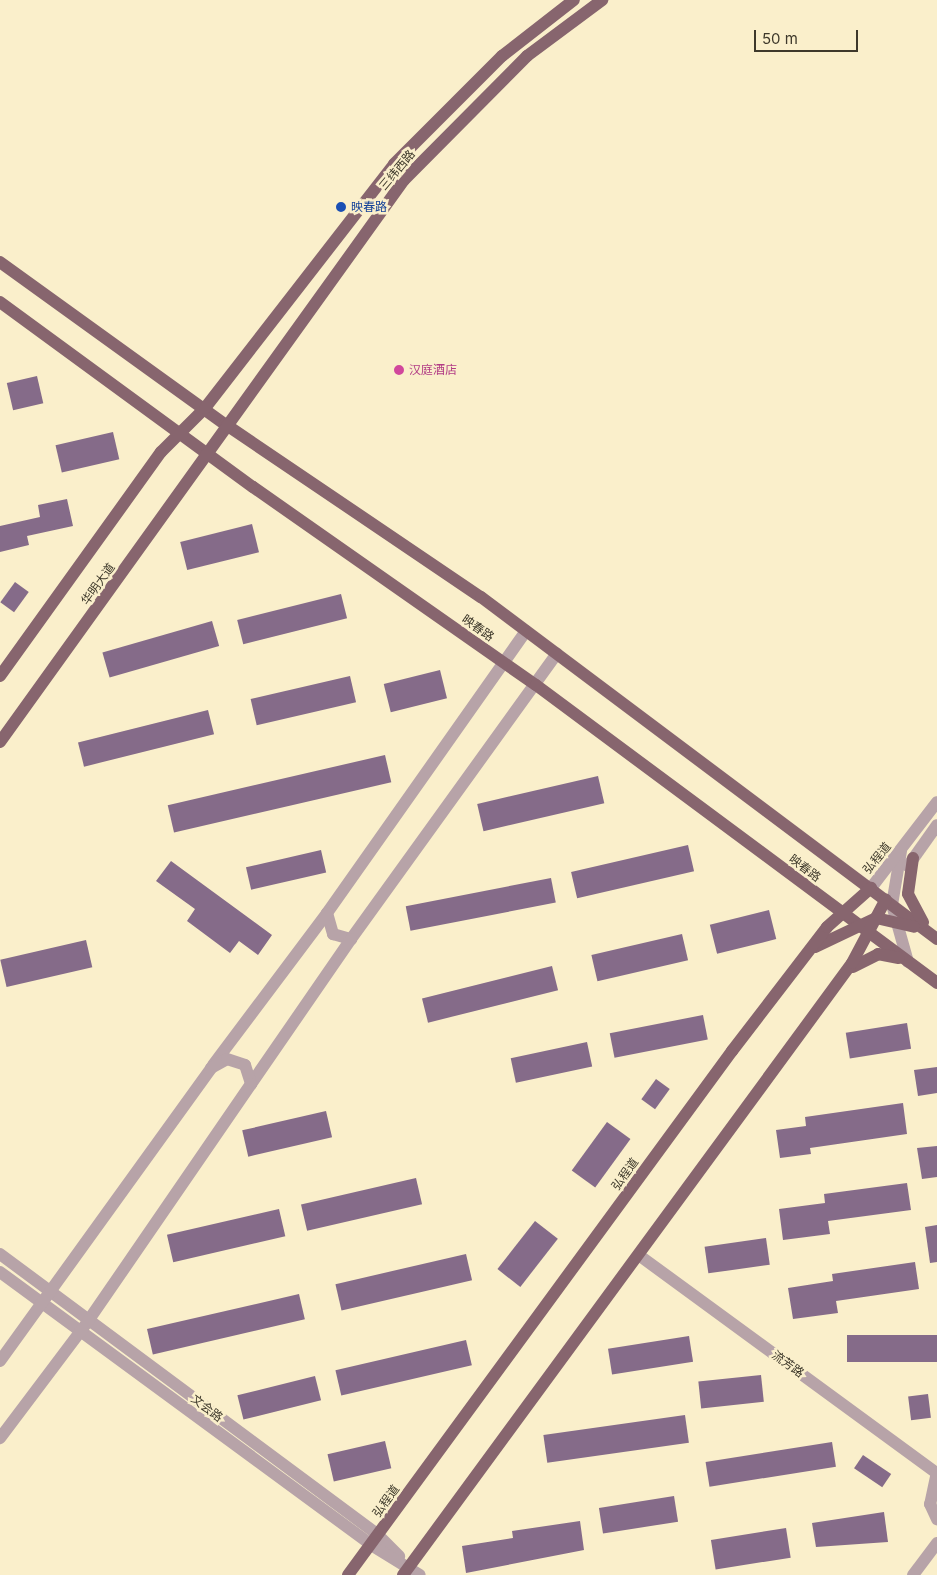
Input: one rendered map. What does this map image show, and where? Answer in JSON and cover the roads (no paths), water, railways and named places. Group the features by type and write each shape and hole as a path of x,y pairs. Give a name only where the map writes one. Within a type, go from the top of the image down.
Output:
{"main road":[{"name":"三纬西路","path":"194,420 206,408 394,164 502,56 574,0"},
{"name":"三纬西路","path":"215,440 224,424 404,180 527,56 602,0"},
{"name":"映春路","path":"0,262 206,408 224,424 526,630 871,888 890,898 935,937"},
{"name":"映春路","path":"0,302 209,455 536,685 937,984"},
{"name":"华明大道","path":"0,676 161,452 194,420"},
{"name":"华明大道","path":"0,742 209,455 215,440"},
{"path":"913,858 908,894 914,912 935,937"},
{"name":"弘程道","path":"348,1575 807,953 842,913 871,888"},
{"path":"406,1571 640,1256 843,976 870,934 876,918 890,898"},
{"path":"807,953 858,924 876,918 894,920 935,937"},
{"path":"843,976 878,954 908,962"}],"street":[{"path":"0,1361 211,1068 327,913 505,663 526,630"},
{"path":"0,1438 89,1320 351,939 557,654"},
{"name":"弘程道","path":"871,888 937,802"},
{"path":"890,898 913,858 937,825"},
{"path":"901,851 890,898 894,920 908,962"},
{"path":"327,913 333,934 351,939"},
{"path":"211,1068 227,1059 245,1065 251,1084"},
{"name":"文会路","path":"0,1254 89,1320 374,1540 406,1571 420,1575"},
{"name":"流芳路","path":"640,1256 936,1472"},
{"name":"文会路","path":"0,1272 374,1540"},
{"path":"936,1472 930,1504 937,1519"},
{"path":"913,1575 937,1543"}],"place":[{"name":"映春路","path":"341,207"},
{"name":"汉庭酒店","path":"399,370"}]}
